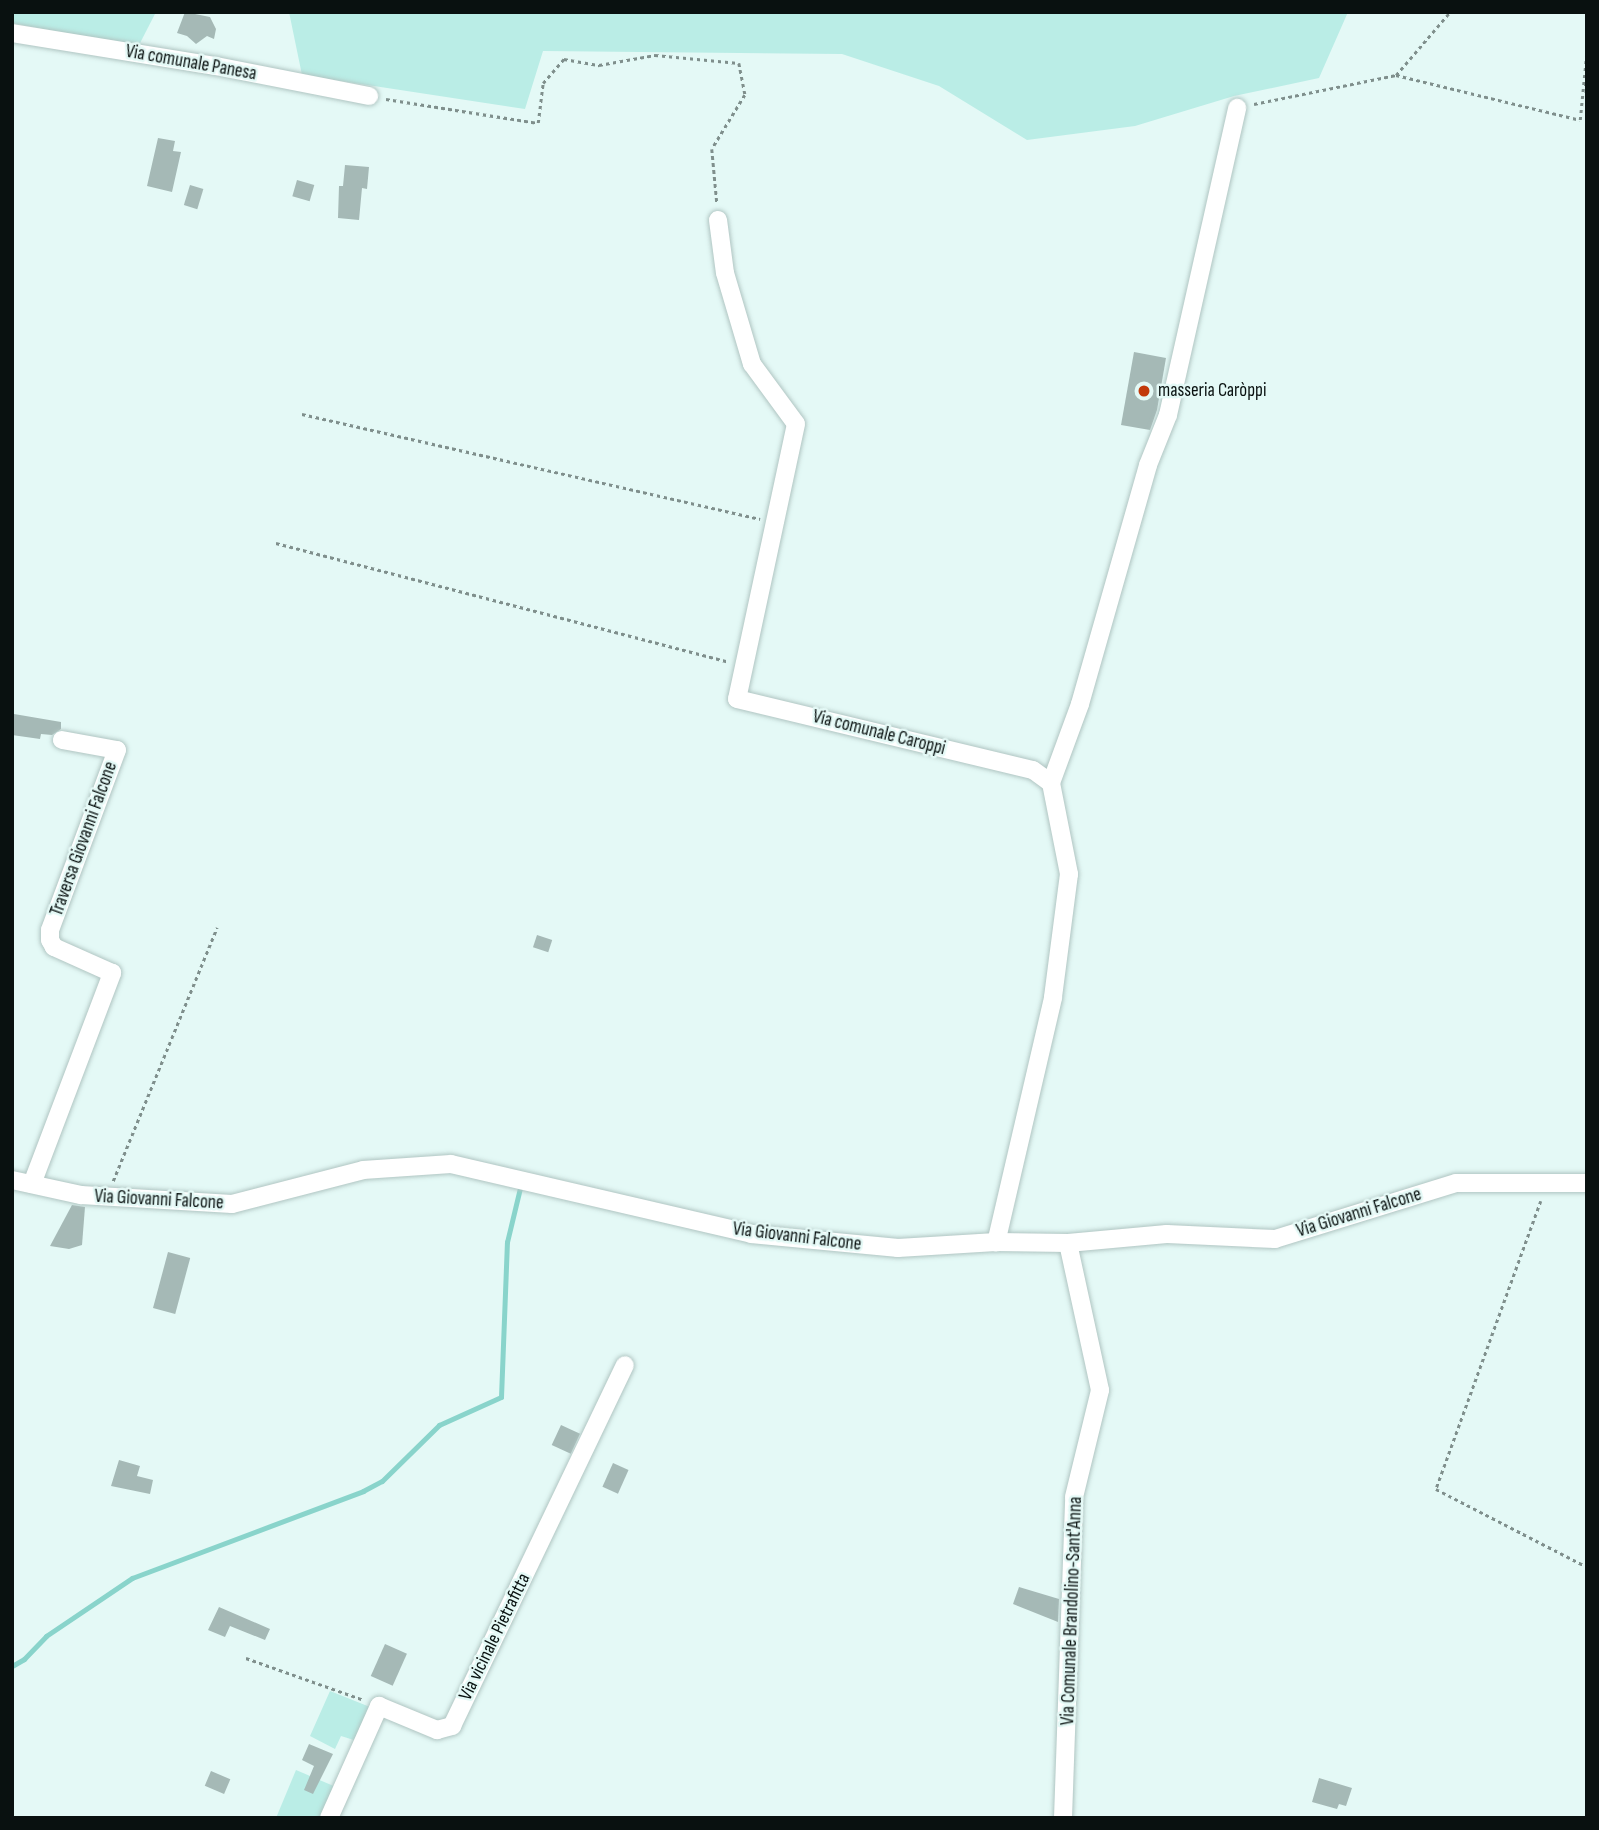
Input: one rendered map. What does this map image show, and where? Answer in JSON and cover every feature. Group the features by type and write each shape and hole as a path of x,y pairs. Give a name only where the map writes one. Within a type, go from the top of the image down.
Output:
{"street":[{"name":"Via comunale Panesa","path":"12,33 216,66 369,96"},
{"path":"996,1242 1053,998 1069,874 1051,783 1080,704 1148,465 1168,415 1237,108"},
{"name":"Via comunale Caroppi","path":"718,220 725,273 752,364 796,424 737,699 1033,771 1051,783"},
{"name":"Traversa Giovanni Falcone","path":"32,1184 112,973 54,947 50,940 50,930 117,750 62,740"},
{"name":"Via Giovanni Falcone","path":"12,1180 81,1195 183,1204 232,1204 363,1170 451,1164 751,1234 898,1248 996,1242 1068,1242 1167,1234 1275,1239 1456,1183 1587,1183"},
{"name":"Via Comunale Brandolino-Sant'Anna","path":"1063,1818 1074,1497 1101,1390 1068,1242"},
{"name":"Via vicinale Pietrafitta","path":"379,1706 437,1730 452,1726 625,1365"},
{"path":"329,1818 379,1706"}],"path":[{"path":"1395,75 1450,12"},
{"path":"1237,108 1395,75 1580,120 1587,48"},
{"path":"369,96 538,123 543,83 564,59 599,65 655,55 739,63 745,95 712,149 718,220"},
{"path":"302,414 773,522"},
{"path":"276,543 744,665"},
{"path":"106,1197 217,928"},
{"path":"1548,1182 1436,1489 1587,1567"},
{"path":"246,1657 379,1706"}],"shaded area":[{"path":"12,12 156,12 138,47 12,23"},
{"path":"289,12 1348,12 1319,78 1234,96 1135,126 1027,140 939,86 842,54 543,51 525,109 302,75"},
{"path":"330,1691 370,1707 357,1741 341,1736 335,1749 310,1736"},
{"path":"296,1770 336,1787 323,1818 276,1818"}],"building":[{"path":"185,12 210,17 216,29 214,39 207,36 196,44 187,36 177,33"},
{"path":"158,138 175,141 173,151 181,152 172,192 147,186"},
{"path":"345,165 369,167 367,189 362,188 359,220 338,218 339,186 343,186"},
{"path":"297,180 314,185 310,201 292,196"},
{"path":"190,185 203,189 197,209 184,205"},
{"name":"masseria Caròppi","path":"1134,352 1166,358 1157,410 1150,430 1121,425"},
{"path":"14,714 61,722 61,729 52,735 41,734 40,739 12,735"},
{"path":"537,935 552,940 548,952 533,947"},
{"path":"72,1205 85,1207 82,1245 69,1249 50,1246"},
{"path":"168,1252 190,1258 175,1314 153,1308"},
{"path":"561,1425 580,1434 571,1454 552,1445"},
{"path":"119,1460 140,1466 137,1476 153,1480 150,1494 111,1486"},
{"path":"613,1463 629,1470 618,1494 602,1487"},
{"path":"1019,1587 1059,1599 1058,1622 1013,1604"},
{"path":"219,1607 270,1629 265,1640 230,1626 225,1637 208,1630"},
{"path":"385,1644 407,1654 393,1686 371,1676"},
{"path":"309,1744 333,1754 313,1794 304,1790 314,1766 302,1760"},
{"path":"211,1771 230,1779 224,1794 205,1786"},
{"path":"1319,1778 1352,1788 1346,1806 1339,1804 1337,1809 1312,1802"}],"waterway":[{"path":"12,1666 24,1659 46,1636 132,1578 363,1491 382,1481 439,1425 501,1397 507,1242 520,1188"}],"place":[{"name":"masseria Caròppi","path":"1144,391"}]}
